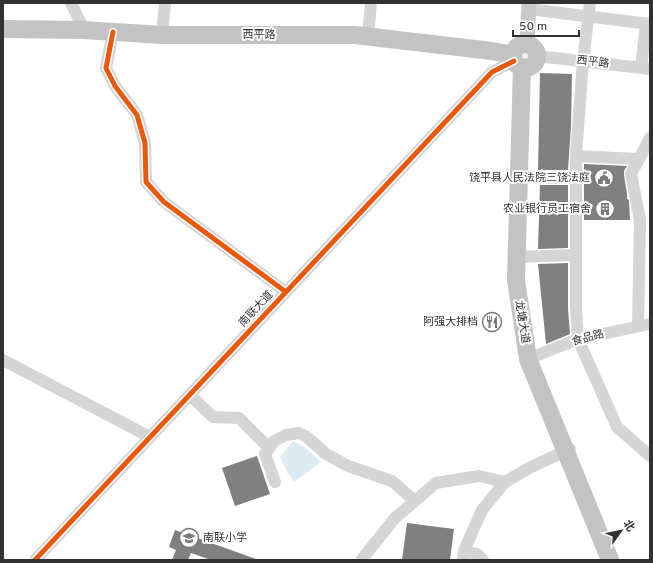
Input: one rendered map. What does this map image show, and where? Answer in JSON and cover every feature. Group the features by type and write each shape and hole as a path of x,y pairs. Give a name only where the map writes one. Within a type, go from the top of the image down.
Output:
{"highway":[{"name":"西平路","path":"3,29 84,30 162,35 355,35 492,51 523,58"},
{"name":"龙塘大道","path":"523,58 518,257 519,280 530,358 615,560"},
{"name":"龙塘大道","path":"568,450 610,560"}],"main road":[{"path":"523,58 528,6"}],"street":[{"path":"71,3 84,30"},
{"path":"162,35 165,3"},
{"path":"368,36 371,3"},
{"path":"590,3 583,61 576,156 576,309 578,339 617,427 650,456"},
{"path":"528,6 588,17 648,24 646,68"},
{"path":"113,32 106,68 115,86 137,114 145,143 146,182 164,202 286,292"},
{"name":"西平路","path":"523,58 583,61 646,68"},
{"name":"南联大道","path":"35,560 492,72 523,58"},
{"path":"644,325 645,219 631,174 650,138"},
{"path":"576,156 638,159"},
{"path":"521,177 576,178"},
{"path":"518,257 576,255"},
{"name":"食品路","path":"530,358 578,339 644,325"},
{"path":"3,360 150,437"},
{"path":"190,394 213,417 239,418 269,448"},
{"path":"275,482 265,454 274,441 286,435 299,433 308,437 326,454 348,466 392,481 415,501"},
{"path":"464,556 482,510 505,482 531,467 568,450"},
{"path":"362,559 395,518 436,483 479,476 505,482"},
{"path":"464,556 477,554 483,560"}],"shaded area":[{"path":"520,48 531,49 533,52 533,60 529,64 524,64 517,53"},
{"path":"293,441 303,446 321,462 294,482 280,457"}],"building":[{"path":"540,73 572,74 568,170 538,170"},
{"path":"584,164 627,166 624,171 624,175 627,199 629,201 630,220 584,220"},
{"path":"540,185 568,185 568,248 538,249"},
{"path":"568,263 568,309 570,334 546,344 538,264"},
{"path":"257,456 270,494 235,506 222,468"},
{"path":"407,523 454,529 450,560 402,560"},
{"path":"175,530 256,560 211,560 191,553 188,560 172,560 176,550 169,547"}],"cycle path":[{"path":"113,32 106,68 115,86 137,115 145,143 146,182 164,202 286,292"},
{"path":"35,560 492,72 514,61"}],"place":[{"name":"饶平县人民法院三饶法庭","path":"604,178"},
{"name":"农业银行员工宿舍","path":"605,209"},
{"name":"阿强大排档","path":"492,322"},
{"name":"南联小学","path":"189,538"}]}
